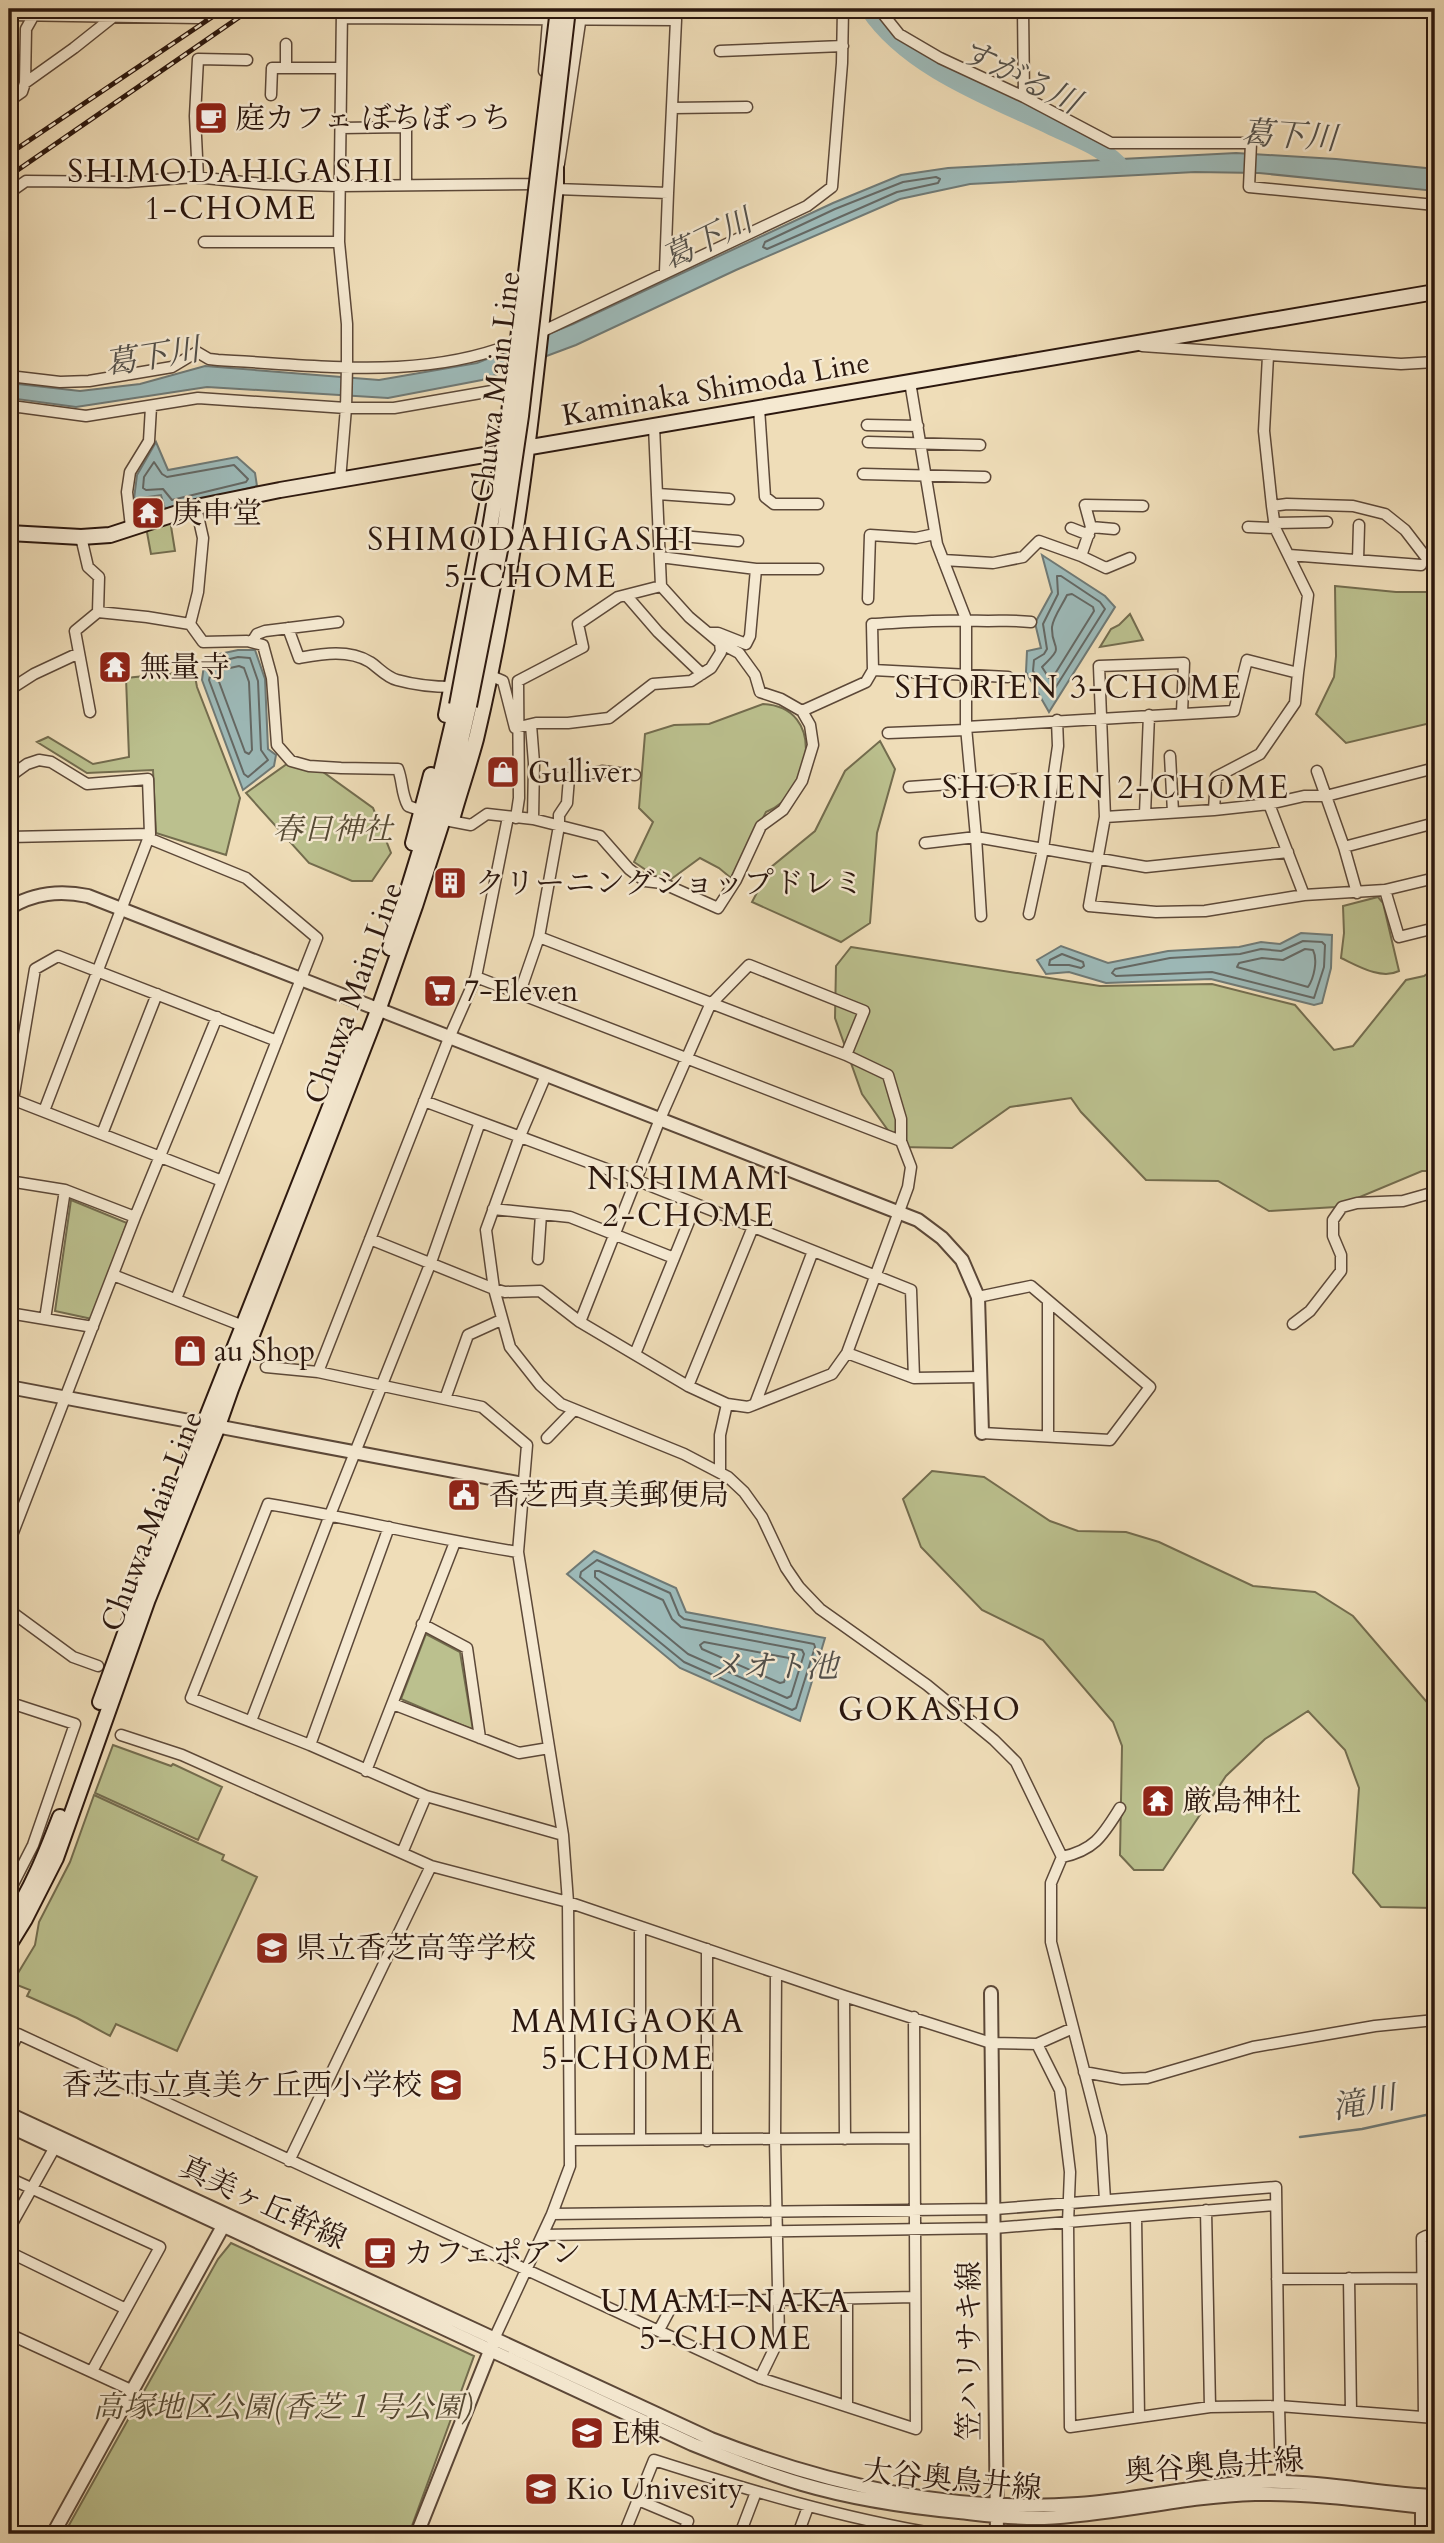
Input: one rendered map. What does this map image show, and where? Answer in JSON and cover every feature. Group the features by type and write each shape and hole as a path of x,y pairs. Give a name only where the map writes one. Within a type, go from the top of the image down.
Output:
{"main road":[{"path":"436,817 453,687 497,453 499,390 511,345 564,13"},
{"path":"436,817 475,741 529,448 556,188 557,104 564,13"},
{"name":"Chuwa Main Line","path":"9,1923 45,1855 124,1630 244,1352 420,890 435,871 436,817 463,706 509,413 564,13"},
{"name":"Kaminaka Shimoda Line","path":"9,533 81,537 110,535 196,507 340,480 1435,292"},
{"name":"Chuwa Main Line","path":"9,1945 55,1858 211,1424 243,1326 374,1007 405,900 408,865 436,817"}],"street":[{"path":"9,15 35,12 113,17 200,18 200,9"},
{"path":"9,376 60,382 89,382 172,367 197,352 209,359 218,360 395,369 433,366 511,345 541,332 807,206 832,187 843,46 843,9"},
{"path":"879,9 900,34 940,58 1024,97 1111,143 1251,143 1249,187 1435,205"},
{"path":"1023,9 1024,97"},
{"path":"9,101 22,92 25,83 26,29 35,12"},
{"path":"340,480 347,366 339,242 342,13 564,13 676,20 665,272"},
{"path":"25,83 113,17"},
{"path":"286,44 286,68"},
{"path":"720,51 843,46"},
{"path":"198,178 195,116 198,59 247,60"},
{"path":"271,95 272,68 341,68"},
{"path":"673,108 747,107"},
{"path":"341,128 406,127 407,184"},
{"path":"9,193 26,181 128,182 198,178 264,184 340,186 535,184"},
{"path":"556,188 668,193"},
{"path":"204,242 339,242"},
{"path":"1128,344 1401,364 1435,362"},
{"path":"1214,810 1216,777 1260,754 1294,703 1308,595 1276,526 1272,506 1264,431 1268,356"},
{"path":"911,382 935,534 966,619 966,729 981,916"},
{"path":"9,409 19,407 86,416 198,398 346,408 394,408 499,390"},
{"path":"131,527 127,492 130,472 149,441 151,407"},
{"path":"759,408 765,497 774,504 818,504"},
{"path":"867,425 918,426"},
{"path":"90,712 75,631 98,612 190,624 204,642 252,642 262,645 272,678 277,745 291,761 309,766 398,769 402,794 408,806 436,817 471,825 487,814 533,819 600,836 629,869 645,881 662,883 718,908 736,880 761,825 783,810 802,781 813,745 810,725 802,711 781,699 760,692 755,674 739,653 720,643 689,617 661,586 654,426"},
{"path":"868,442 980,445"},
{"path":"863,474 985,477"},
{"path":"658,494 729,499"},
{"path":"1081,556 1090,531 1085,505 1143,506"},
{"path":"1272,506 1353,506 1385,514 1405,530 1435,569"},
{"path":"190,624 198,592 203,538 196,507"},
{"path":"1248,527 1327,522"},
{"path":"1358,560 1359,525"},
{"path":"1071,528 1090,531 1114,529"},
{"path":"659,534 738,541"},
{"path":"868,599 870,535 916,538 935,534"},
{"path":"81,537 88,567 99,577 98,612"},
{"path":"943,560 993,563 1023,557 1039,541 1105,568 1130,558"},
{"path":"1289,555 1421,565"},
{"path":"660,557 756,569 818,569"},
{"path":"709,633 746,644 750,636 756,569"},
{"path":"318,1372 449,1038 476,977 512,817 519,798 518,681 583,647 578,624 618,597 661,586"},
{"path":"626,595 658,632 702,674"},
{"path":"802,711 866,682 873,670 872,624 966,619 1031,622"},
{"path":"252,642 257,634 338,622"},
{"path":"288,628 299,658 330,653 347,655 368,661 396,680 453,687"},
{"path":"489,675 503,681 515,727 610,718 653,684 691,681 711,668 721,652 720,643"},
{"path":"9,690 34,674 79,653"},
{"path":"888,733 1057,720 1234,711 1247,660 1298,673"},
{"path":"1182,713 1184,663 1099,666 1104,817 1089,906 1156,912 1205,911 1304,895 1385,890 1435,878"},
{"path":"873,670 1008,677"},
{"path":"1145,814 1149,715"},
{"path":"1029,914 1043,849 1058,746 1057,720"},
{"path":"531,725 534,763 533,819"},
{"path":"1170,756 1173,812"},
{"path":"9,777 27,764 39,760 51,762 87,784 148,779 149,836 44,1111"},
{"path":"1104,817 1214,810 1269,804 1304,796 1326,796 1435,768"},
{"path":"1317,771 1357,893"},
{"path":"520,992 539,937 559,815 567,803 569,778 602,772 635,775"},
{"path":"909,787 1021,779"},
{"path":"1269,804 1304,895"},
{"path":"1344,847 1435,823"},
{"path":"9,837 149,836 246,878 317,938 176,1299"},
{"path":"925,843 976,837 1146,867 1288,852"},
{"path":"1385,890 1399,937 1435,928"},
{"path":"9,908 31,897 62,892 88,896 123,908 918,1220 942,1238 962,1260 978,1297 982,1433 1110,1440 1150,1387 1031,1286 978,1297"},
{"path":"370,1239 494,1289 505,1292 540,1291 580,1322 688,1386 727,1404 748,1407 832,1374 847,1353 908,1187 911,1167 901,1141 901,1119 888,1075 846,1055 710,1005 539,937"},
{"path":"9,1124 10,1098 35,969 58,956 277,1041"},
{"path":"580,1322 684,1058 710,1005 749,965 864,1011 846,1055"},
{"path":"476,977 901,1141"},
{"path":"102,1134 158,994"},
{"path":"9,1543 135,1217 216,1017"},
{"path":"546,1075 520,1136 486,1230 494,1289 510,1347 531,1374 561,1404 684,1454 720,1473 744,1492 762,1517 786,1567 799,1587 820,1609 927,1685 994,1740 1016,1762 1062,1857 1051,1883 1051,1942 1101,2136 1105,2200"},
{"path":"10,1098 222,1181"},
{"path":"424,1101 636,1180 911,1290 914,1378"},
{"path":"251,1721 431,1262 480,1122"},
{"path":"9,1181 65,1190 135,1217"},
{"path":"45,1319 65,1190"},
{"path":"1293,1324 1310,1311 1341,1271 1341,1255 1333,1236 1333,1220 1342,1207 1357,1203 1403,1201 1435,1192"},
{"path":"635,1354 696,1204"},
{"path":"493,1209 570,1217 674,1258"},
{"path":"538,1259 541,1214"},
{"path":"688,1386 753,1227"},
{"path":"755,1404 813,1251"},
{"path":"113,1275 243,1326"},
{"path":"1048,1301 1048,1436"},
{"path":"9,1313 93,1327"},
{"path":"445,1399 468,1335 501,1320"},
{"path":"847,1353 914,1378 980,1377"},
{"path":"266,1367 318,1372 482,1407 527,1445 519,1552 563,1836 568,1902 570,2166 543,2235 492,2345 417,2534"},
{"path":"9,1387 523,1484"},
{"path":"720,1473 720,1435 727,1404"},
{"path":"547,1438 574,1410"},
{"path":"519,1552 455,1542 268,1504 191,1698 310,1745 366,1772 426,1796 563,1836"},
{"path":"310,1745 389,1527"},
{"path":"366,1772 455,1542"},
{"path":"9,1610 73,1657 98,1666"},
{"path":"422,1624 467,1648 480,1738"},
{"path":"9,1717 11,1701 75,1724 33,1845 9,1892"},
{"path":"393,1704 519,1753 549,1748"},
{"path":"121,1735 182,1755 431,1866 568,1902 991,2043 1037,2044 1073,2028"},
{"path":"402,1853 426,1796"},
{"path":"1062,1857 1081,1853 1095,1843 1105,1833 1120,1808"},
{"path":"289,2161 431,1866"},
{"path":"640,1927 640,2139"},
{"path":"707,1949 707,2141"},
{"path":"760,2378 779,2339 775,2139 776,1973"},
{"name":"笠ハリサキ線","path":"991,1993 997,2534"},
{"path":"844,1996 845,2139"},
{"path":"9,2053 18,2034 760,2378 916,2429 914,2017"},
{"path":"1084,2072 1122,2079 1147,2078 1253,2047 1375,2026 1435,2020"},
{"path":"1037,2044 1060,2090 1070,2172 1070,2427 1210,2407 1279,2406 1430,2417 1422,2238 1435,2236"},
{"name":"真美ヶ丘幹線","path":"9,2114 226,2221 492,2345"},
{"name":"真美ヶ丘幹線","path":"9,2126 226,2221"},
{"path":"571,2140 914,2138"},
{"path":"9,2228 55,2147"},
{"path":"9,2178 160,2247 92,2371"},
{"path":"552,2214 995,2209 1276,2187 1281,2482"},
{"path":"543,2235 994,2228 1276,2205"},
{"path":"1206,2210 1210,2407"},
{"path":"1136,2217 1139,2417"},
{"path":"52,2534 226,2221"},
{"path":"9,2252 126,2309"},
{"path":"1349,2278 1351,2410"},
{"path":"1277,2279 1423,2278"},
{"path":"659,2330 674,2302 915,2297"},
{"path":"847,2300 847,2406"},
{"path":"9,2334 131,2390"},
{"name":"大谷奥鳥井線","path":"492,2345 692,2444 758,2470 804,2485 916,2508 996,2510 1042,2518 1255,2494 1426,2503"},
{"path":"624,2534 654,2460 756,2493 895,2531 938,2534"},
{"name":"奥谷奥鳥井線","path":"996,2510 1281,2482 1349,2487 1426,2503 1435,2496"},
{"path":"740,2534 756,2493"},
{"path":"638,2500 688,2521 683,2534"},
{"path":"1422,2534 1426,2503"},
{"path":"798,2534 808,2507"}],"green space":[{"path":"170,520 175,551 151,554 146,527"},
{"path":"1335,586 1396,592 1435,592 1435,722 1346,743 1316,714 1334,677"},
{"path":"1130,614 1143,640 1100,647 1111,629"},
{"path":"194,671 197,687 240,798 226,855 156,833 153,770 87,773 37,742 48,737 93,764 129,757 126,678"},
{"path":"763,704 783,709 797,720 804,735 806,752 802,771 794,788 782,802 766,812 731,878 700,858 670,880 655,876 634,862 653,822 639,808 645,734 674,725 709,724"},
{"path":"880,741 895,769 877,833 870,923 841,942 752,902 770,868 815,831 845,771"},
{"name":"春日神社","path":"291,761 323,772 373,808 391,853 372,881 352,881 309,863 246,793"},
{"path":"1378,897 1383,903 1399,971 1385,974 1370,971 1341,958 1343,906"},
{"path":"851,947 1100,986 1212,984 1295,1005 1334,1050 1353,1046 1406,980 1424,976 1435,968 1435,1171 1422,1171 1336,1207 1269,1211 1218,1181 1146,1180 1071,1098 1010,1107 952,1148 900,1147 862,1094 835,1018 836,966"},
{"path":"71,1200 127,1223 92,1319 55,1311"},
{"path":"932,1471 984,1477 1050,1521 1078,1531 1126,1532 1159,1542 1253,1586 1315,1592 1353,1616 1432,1708 1435,1716 1433,1908 1381,1907 1353,1873 1359,1788 1345,1750 1308,1711 1265,1739 1226,1776 1163,1870 1134,1870 1120,1855 1122,1746 1113,1722 1043,1640 982,1610 921,1547 903,1499"},
{"path":"426,1634 460,1652 473,1730 401,1699"},
{"path":"113,1745 171,1766 173,1764 222,1787 198,1840 95,1793"},
{"path":"94,1795 224,1855 222,1860 257,1877 177,2051 116,2024 110,2036 27,1996 30,1990 12,1983 35,1945 39,1922 70,1862"},
{"name":"高塚地区公園(香芝１号公園)","path":"231,2243 474,2356 409,2534 64,2534 218,2259"}],"water":[{"path":"1236,153 1435,169 1435,191 1259,173 1195,172 970,184 900,199 736,270 576,345 482,380 388,398 207,387 76,407 9,398 9,383 80,391 140,384 205,366 379,380 477,363 573,324 833,203 901,175 948,168"},
{"path":"156,442 168,470 237,457 255,473 257,486 165,509 161,495 134,499 137,475"},
{"path":"1042,555 1105,596 1115,607 1049,712 1026,672 1027,651 1041,648 1035,623 1052,592"},
{"path":"238,650 255,650 265,679 268,749 276,755 274,766 243,790 202,680 205,657"},
{"path":"1301,933 1332,935 1331,968 1322,1003 1314,1005 1211,979 1106,983 1069,972 1046,974 1037,960 1061,946 1108,963 1168,951 1239,947 1261,942 1280,944"},
{"name":"メオト池","path":"594,1551 676,1588 686,1612 825,1638 800,1721 680,1668 567,1574"}],"waterway":[{"name":"すがる川","path":"869,9 886,30 928,65 978,92 1087,143 1118,164"},
{"name":"滝川","path":"1300,2137 1362,2129 1435,2113"}],"railway":[{"path":"9,154 224,9"},
{"path":"9,176 251,9"}],"place":[{"name":"庭カフェ ぼちぼっち","path":"211,118"},
{"name":"庚申堂","path":"148,513"},
{"name":"無量寺","path":"115,667"},
{"name":"Gulliver","path":"503,772"},
{"name":"クリーニングショップドレミ","path":"450,883"},
{"name":"7-Eleven","path":"440,991"},
{"name":"au Shop","path":"190,1351"},
{"name":"香芝西真美郵便局","path":"464,1495"},
{"name":"厳島神社","path":"1158,1801"},
{"name":"県立香芝高等学校","path":"272,1948"},
{"name":"香芝市立真美ケ丘西小学校","path":"446,2085"},
{"name":"カフェポアン","path":"380,2253"},
{"name":"E棟","path":"587,2433"},
{"name":"Kio Univesity","path":"541,2489"}],"district":[{"name":"SHIMODAHIGASHI 1-CHOME","path":"231,190"},
{"name":"SHIMODAHIGASHI 5-CHOME","path":"531,558"},
{"name":"SHORIEN 3-CHOME","path":"1069,688"},
{"name":"SHORIEN 2-CHOME","path":"1116,788"},
{"name":"NISHIMAMI 2-CHOME","path":"689,1198"},
{"name":"GOKASHO","path":"930,1710"},
{"name":"MAMIGAOKA 5-CHOME","path":"628,2040"},
{"name":"UMAMI-NAKA 5-CHOME","path":"726,2320"}],"water label":[{"name":"葛下川","path":"1289,136"},
{"name":"葛下川","path":"707,240"},
{"name":"葛下川","path":"152,357"}]}
